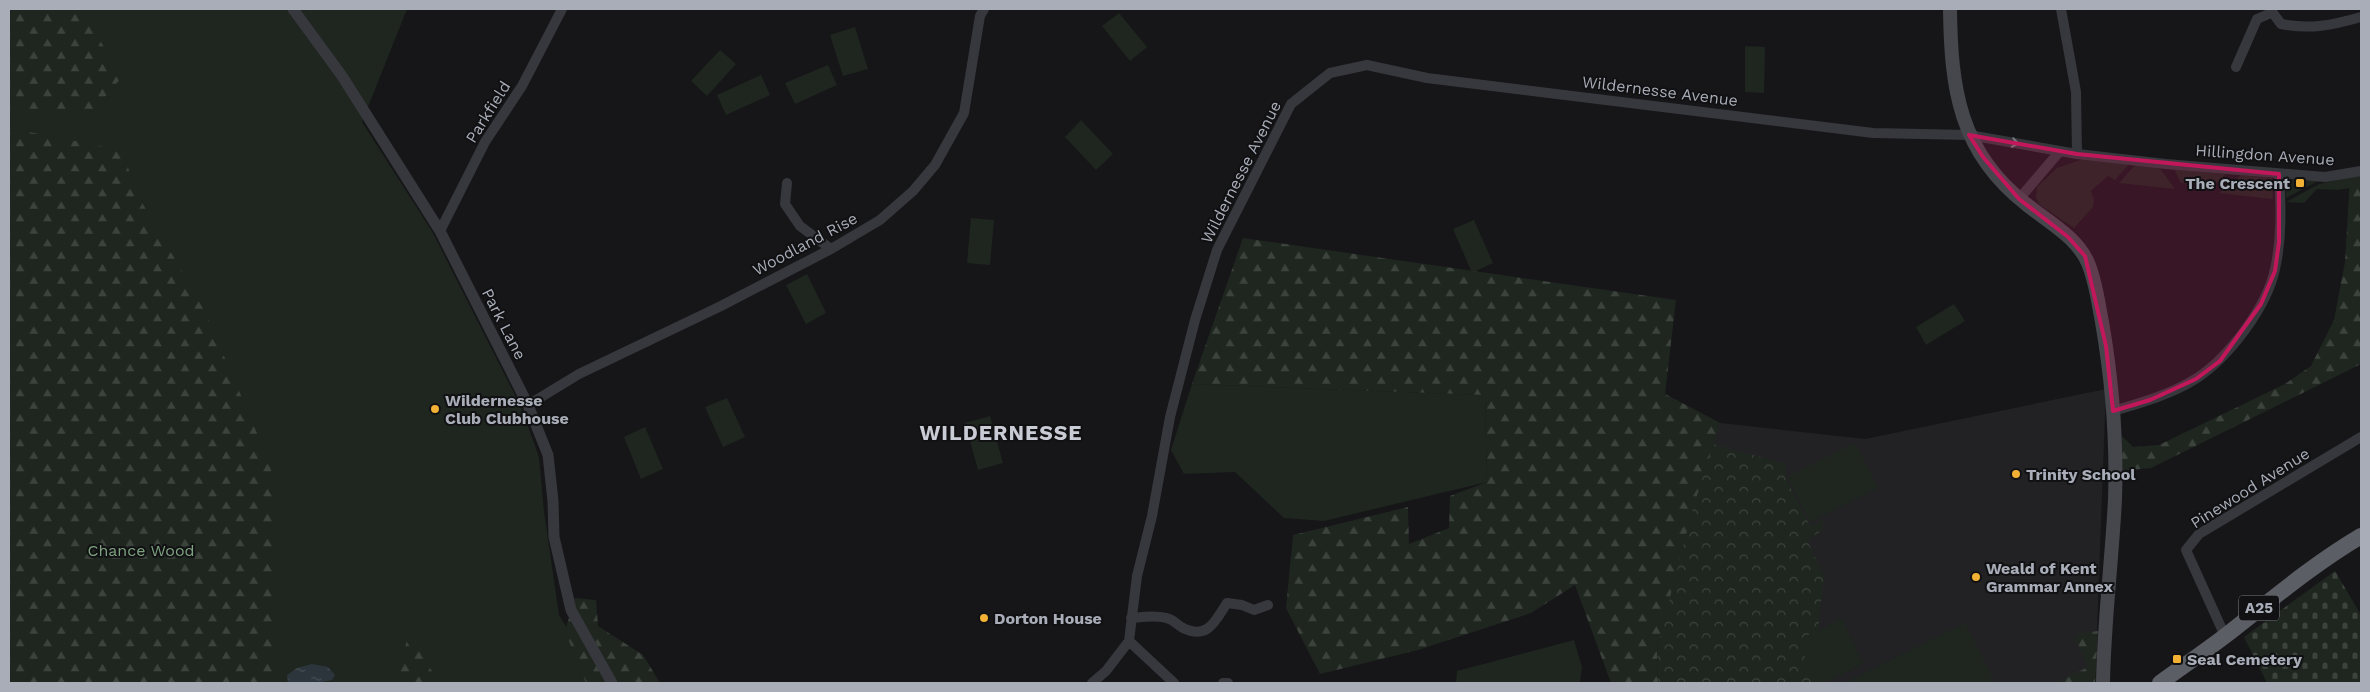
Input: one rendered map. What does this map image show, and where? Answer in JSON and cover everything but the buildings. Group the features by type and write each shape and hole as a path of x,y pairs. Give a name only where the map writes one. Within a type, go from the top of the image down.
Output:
{"highway":[{"name":"A25","path":"2160,683 2225,636 2327,556 2361,536"}],"main road":[{"path":"1950,9 1952,72 1969,135 1990,168 2019,199 2075,243 2088,264 2094,281 2106,346 2113,411 2114,499 2104,622 2103,683"}],"street":[{"name":"Park Lane","path":"293,9 342,76 440,231 528,405 548,455 553,501 554,537 571,610 612,683"},
{"name":"Parkfield","path":"440,231 485,142 522,86 562,9"},
{"name":"Woodland Rise","path":"528,405 579,374 721,306 831,249 880,220 913,191 935,165 964,113 980,16 984,9"},
{"path":"2061,9 2076,92 2077,154"},
{"path":"2236,67 2257,19 2270,11 2281,24 2297,27 2333,25 2361,17"},
{"name":"Wildernesse Avenue","path":"1129,641 1137,576 1152,516 1170,417 1195,320 1217,250 1291,104 1330,74 1367,65 1427,78 1873,133 1969,135 2060,151"},
{"path":"2019,199 2060,151"},
{"name":"Hillingdon Avenue","path":"2060,151 2166,164 2236,168 2279,174 2333,177 2361,171"},
{"path":"2113,411 2150,400 2196,379 2220,361 2244,332 2261,304 2275,271 2279,242 2279,174"},
{"path":"787,183 785,204 800,226 831,249"},
{"name":"Pinewood Avenue","path":"2225,636 2186,550 2199,534 2361,436"},
{"path":"1131,618 1156,616 1169,618 1193,632 1207,630 1215,624 1227,603 1242,605 1254,610 1268,605"},
{"path":"1092,683 1106,671 1129,641 1174,683"},
{"path":"1223,683 1228,683"}],"highlighted area":[{"path":"1969,135 2077,154 2279,174 2279,242 2275,271 2261,304 2220,361 2196,379 2150,400 2113,411 2106,346 2085,256 2068,237 2019,199 1983,157"}],"shaded area":[{"path":"2106,389 2095,683 1658,683 1665,394 1720,423 1865,439"}],"green space":[{"path":"9,9 407,9 362,122 433,233 521,407 539,457 544,512 559,615 600,683 9,683"},
{"path":"9,9 81,9 122,77 92,112 9,110"},
{"path":"1119,13 1147,47 1130,61 1102,26"},
{"path":"855,27 868,69 843,76 830,35"},
{"path":"1745,46 1765,47 1764,93 1745,92"},
{"path":"720,50 736,64 707,96 691,81"},
{"path":"828,65 837,85 795,104 785,83"},
{"path":"761,75 770,95 726,115 717,95"},
{"path":"1081,120 1113,154 1096,170 1065,137"},
{"name":"Chance Wood","path":"24,131 122,150 137,194 204,309 271,466 275,591 275,683 9,683 9,366 15,351 9,275 9,132"},
{"path":"2083,159 2129,164 2115,180 2108,176 2091,191 2094,200 2093,207 2074,228 2040,205 2036,198 2037,187 2057,168"},
{"path":"2136,164 2159,167 2175,189 2119,183"},
{"path":"2174,169 2225,175 2213,186 2181,183"},
{"path":"2241,175 2272,178 2273,199 2219,193"},
{"path":"2361,175 2361,364 2151,468 2119,471 2122,436 2133,447 2159,445 2285,384 2311,366 2334,320 2345,262 2350,177"},
{"path":"2350,177 2350,188 2337,190 2317,189 2304,203 2286,202 2319,184"},
{"path":"2291,180 2318,181 2286,198 2285,182"},
{"path":"971,218 994,220 990,265 967,263"},
{"path":"1474,220 1493,263 1472,273 1453,229"},
{"path":"1243,238 1676,300 1665,394 1720,423 1692,512 1657,648 1658,683 1611,683 1575,585 1531,613 1418,650 1320,674 1286,608 1293,535 1408,507 1409,544 1449,528 1450,496 1487,482 1485,395 1192,384"},
{"path":"807,274 826,313 806,324 786,285"},
{"path":"1954,304 1965,321 1926,345 1916,327"},
{"path":"1192,384 1485,395 1487,482 1324,521 1284,518 1235,472 1184,474 1171,450"},
{"path":"727,398 745,437 723,447 705,407"},
{"path":"990,416 1003,463 978,470 965,423"},
{"path":"645,427 663,469 641,479 624,437"},
{"path":"1855,443 1878,488 1810,522 1787,477"},
{"path":"1713,444 1786,464 1785,477 1810,526 1823,520 1823,530 1807,540 1824,576 1818,630 1797,641 1818,683 1658,683 1657,648 1692,512"},
{"path":"2335,571 2361,615 2361,683 2267,683 2244,637"},
{"path":"575,598 596,600 598,626 643,655 660,683 586,683 565,631"},
{"path":"1842,618 1863,664 1824,683 1818,683 1797,641"},
{"path":"1965,623 1995,683 1850,683 1848,681"},
{"path":"2098,631 2095,683 2056,683 2088,667 2075,638 2077,634"},
{"path":"409,633 439,683 395,683"},
{"path":"1574,640 1582,667 1580,683 1456,683 1457,671"}],"water":[{"path":"312,664 328,667 335,675 332,680 316,683 288,683 287,675 297,668"}],"place":[{"name":"The Crescent","path":"2300,183"},
{"name":"Wildernesse Club Clubhouse","path":"435,409"},
{"name":"Trinity School","path":"2016,474"},
{"name":"Weald of Kent Grammar Annex","path":"1976,577"},
{"name":"Dorton House","path":"984,618"},
{"name":"Seal Cemetery","path":"2177,659"}],"district":[{"name":"WILDERNESSE","path":"1001,432"}]}
